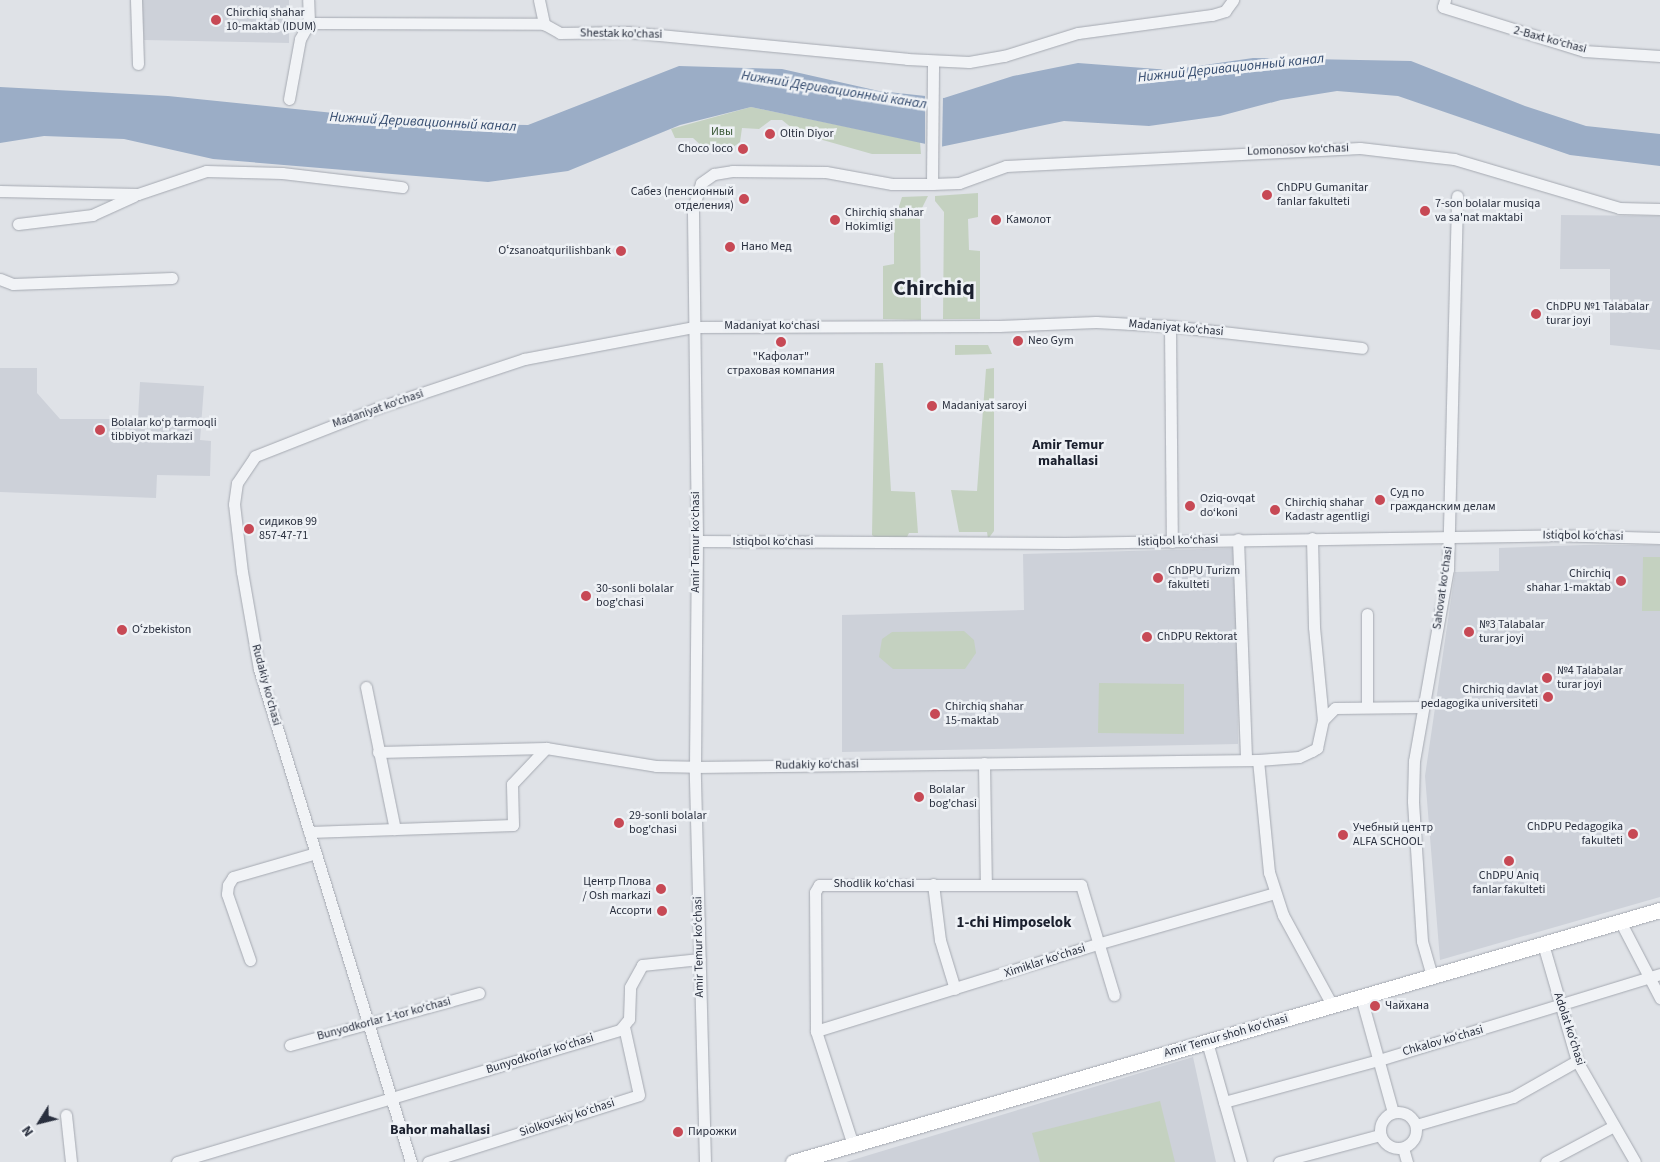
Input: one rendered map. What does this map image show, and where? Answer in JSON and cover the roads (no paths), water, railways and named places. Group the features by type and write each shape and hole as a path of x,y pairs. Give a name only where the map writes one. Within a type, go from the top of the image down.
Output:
{"main road":[{"name":"Amir Temur shoh ko‘chasi","path":"793,1162 1660,910"}],"street":[{"path":"136,0 138,64"},
{"path":"289,99 300,39 309,23 308,0"},
{"path":"539,0 544,24"},
{"name":"Shestak ko'chasi","path":"309,23 544,24 560,33 628,32 687,36 933,62 969,62 996,57 1078,33 1212,15 1225,10 1233,0"},
{"name":"2-Baxt ko‘chasi","path":"1444,4 1584,51 1660,56"},
{"path":"932,184 933,62"},
{"name":"Lomonosov ko‘chasi","path":"932,184 959,183 1006,166 1360,148 1454,159 1619,208 1660,208"},
{"path":"18,224 92,215 138,194 206,171 282,174 402,187"},
{"name":"Amir Temur ko‘chasi","path":"705,1162 695,767 697,542 693,208 701,183 706,179 732,171 826,172 892,184 932,184"},
{"path":"0,191 138,194"},
{"name":"Sahovat ko‘chasi","path":"1432,976 1422,941 1413,801 1414,762 1448,569 1450,537 1448,481 1457,196"},
{"path":"0,279 13,284 172,278"},
{"name":"Madaniyat ko‘chasi","path":"234,504 237,483 248,463 263,450 524,360 694,327 999,326 1096,322 1170,326 1362,348"},
{"path":"1170,326 1172,542"},
{"name":"Rudakiy ko‘chasi","path":"234,504 242,572 259,669 309,832"},
{"path":"1238,538 1246,760"},
{"name":"Istiqbol ko‘chasi","path":"697,542 1172,542 1238,538 1660,538"},
{"name":"Rudakiy ko‘chasi","path":"378,752 546,748 656,766 695,767 1258,760 1299,757 1316,748 1323,720 1314,628 1312,538"},
{"path":"1367,614 1368,707"},
{"path":"366,687 395,829"},
{"path":"1323,720 1335,708 1423,708"},
{"path":"411,1162 309,832 512,825 512,784 546,748"},
{"path":"1258,760 1268,872 1283,915 1332,1005"},
{"path":"984,763 986,884"},
{"path":"250,960 227,894 233,877 316,853"},
{"path":"933,884 940,940 955,989"},
{"name":"Shodlik ko‘chasi","path":"853,1145 816,1031 815,892 819,885 1081,885 1097,944 1114,995"},
{"name":"Ximiklar ko‘chasi","path":"816,1031 1097,944 1275,894"},
{"path":"1620,922 1660,998"},
{"name":"Adolat ko‘chasi","path":"1543,944 1577,1061 1636,1162"},
{"path":"624,1027 629,1019 630,987 642,965 700,959"},
{"name":"Chkalov ko‘chasi","path":"1224,1102 1379,1060 1560,1007 1660,974"},
{"name":"Bunyodkorlar 1-tor ko‘chasi","path":"290,1045 479,994"},
{"path":"1361,996 1393,1112"},
{"name":"Bunyodkorlar ko‘chasi","path":"177,1162 391,1099 624,1027"},
{"name":"Siolkovskiy ko‘chasi","path":"428,1162 639,1094 624,1027"},
{"path":"1207,1042 1240,1162"},
{"path":"1416,1125 1513,1097 1577,1061"},
{"path":"1393,1112 1410,1116 1416,1125 1413,1142 1403,1148 1386,1144 1380,1135 1381,1123 1393,1112"},
{"path":"66,1115 71,1162"},
{"path":"1546,1162 1614,1126"},
{"path":"1278,1162 1380,1135"},
{"path":"1403,1148 1407,1162"}],"water":[{"name":"Нижний Деривационный канал","path":"1253,58 1411,61 1525,106 1586,126 1660,134 1660,166 1570,155 1398,96 1337,91 1281,100 1220,116 1149,126 1064,121 940,147 751,107 680,125 568,171 488,182 213,159 124,139 44,136 0,143 0,87 168,96 440,124 528,125 679,66 782,69 879,91 944,98 1013,76 1078,63 1170,70"}],"place":[{"name":"Chirchiq shahar 10-maktab (IDUM)","path":"216,20"},
{"name":"Oltin Diyor","path":"770,134"},
{"name":"Choco loco","path":"743,149"},
{"name":"ChDPU Gumanitar fanlar fakulteti","path":"1267,195"},
{"name":"Сабез (пенсионный отделения)","path":"744,199"},
{"name":"7-son bolalar musiqa va sa'nat maktabi","path":"1425,211"},
{"name":"Chirchiq shahar Hokimligi","path":"835,220"},
{"name":"Камолот","path":"996,220"},
{"name":"Нано Мед","path":"730,247"},
{"name":"Oʻzsanoatqurilishbank","path":"621,251"},
{"name":"ChDPU №1 Talabalar turar joyi","path":"1536,314"},
{"name":"Neo Gym","path":"1018,341"},
{"name":"\"Кафолат\" страховая компания","path":"781,342"},
{"name":"Madaniyat saroyi","path":"932,406"},
{"name":"Bolalar ko‘p tarmoqli tibbiyot markazi","path":"100,430"},
{"name":"Суд по гражданским делам","path":"1380,500"},
{"name":"Oziq-ovqat do‘koni","path":"1190,506"},
{"name":"Chirchiq shahar Kadastr agentligi","path":"1275,510"},
{"name":"сидиков 99 857-47-71","path":"249,529"},
{"name":"ChDPU Turizm fakulteti","path":"1158,578"},
{"name":"Chirchiq shahar 1-maktab","path":"1621,581"},
{"name":"30-sonli bolalar bog'chasi","path":"586,596"},
{"name":"Oʻzbekiston","path":"122,630"},
{"name":"№3 Talabalar turar joyi","path":"1469,632"},
{"name":"ChDPU Rektorat","path":"1147,637"},
{"name":"№4 Talabalar turar joyi","path":"1547,678"},
{"name":"Chirchiq davlat pedagogika universiteti","path":"1548,697"},
{"name":"Chirchiq shahar 15-maktab","path":"935,714"},
{"name":"Bolalar bog'chasi","path":"919,797"},
{"name":"29-sonli bolalar bog'chasi","path":"619,823"},
{"name":"ChDPU Pedagogika fakulteti","path":"1633,834"},
{"name":"Учебный центр ALFA SCHOOL","path":"1343,835"},
{"name":"ChDPU Aniq fanlar fakulteti","path":"1509,861"},
{"name":"Центр Плова / Osh markazi","path":"661,889"},
{"name":"Ассорти","path":"662,911"},
{"name":"Чайхана","path":"1375,1006"},
{"name":"Пирожки","path":"678,1132"}],"district":[{"name":"Chirchiq","path":"934,289"},
{"name":"Amir Temur mahallasi","path":"1068,454"},
{"name":"1-chi Himposelok","path":"1014,923"},
{"name":"Bahor mahallasi","path":"440,1130"}],"park label":[{"name":"Ивы","path":"722,132"}]}
